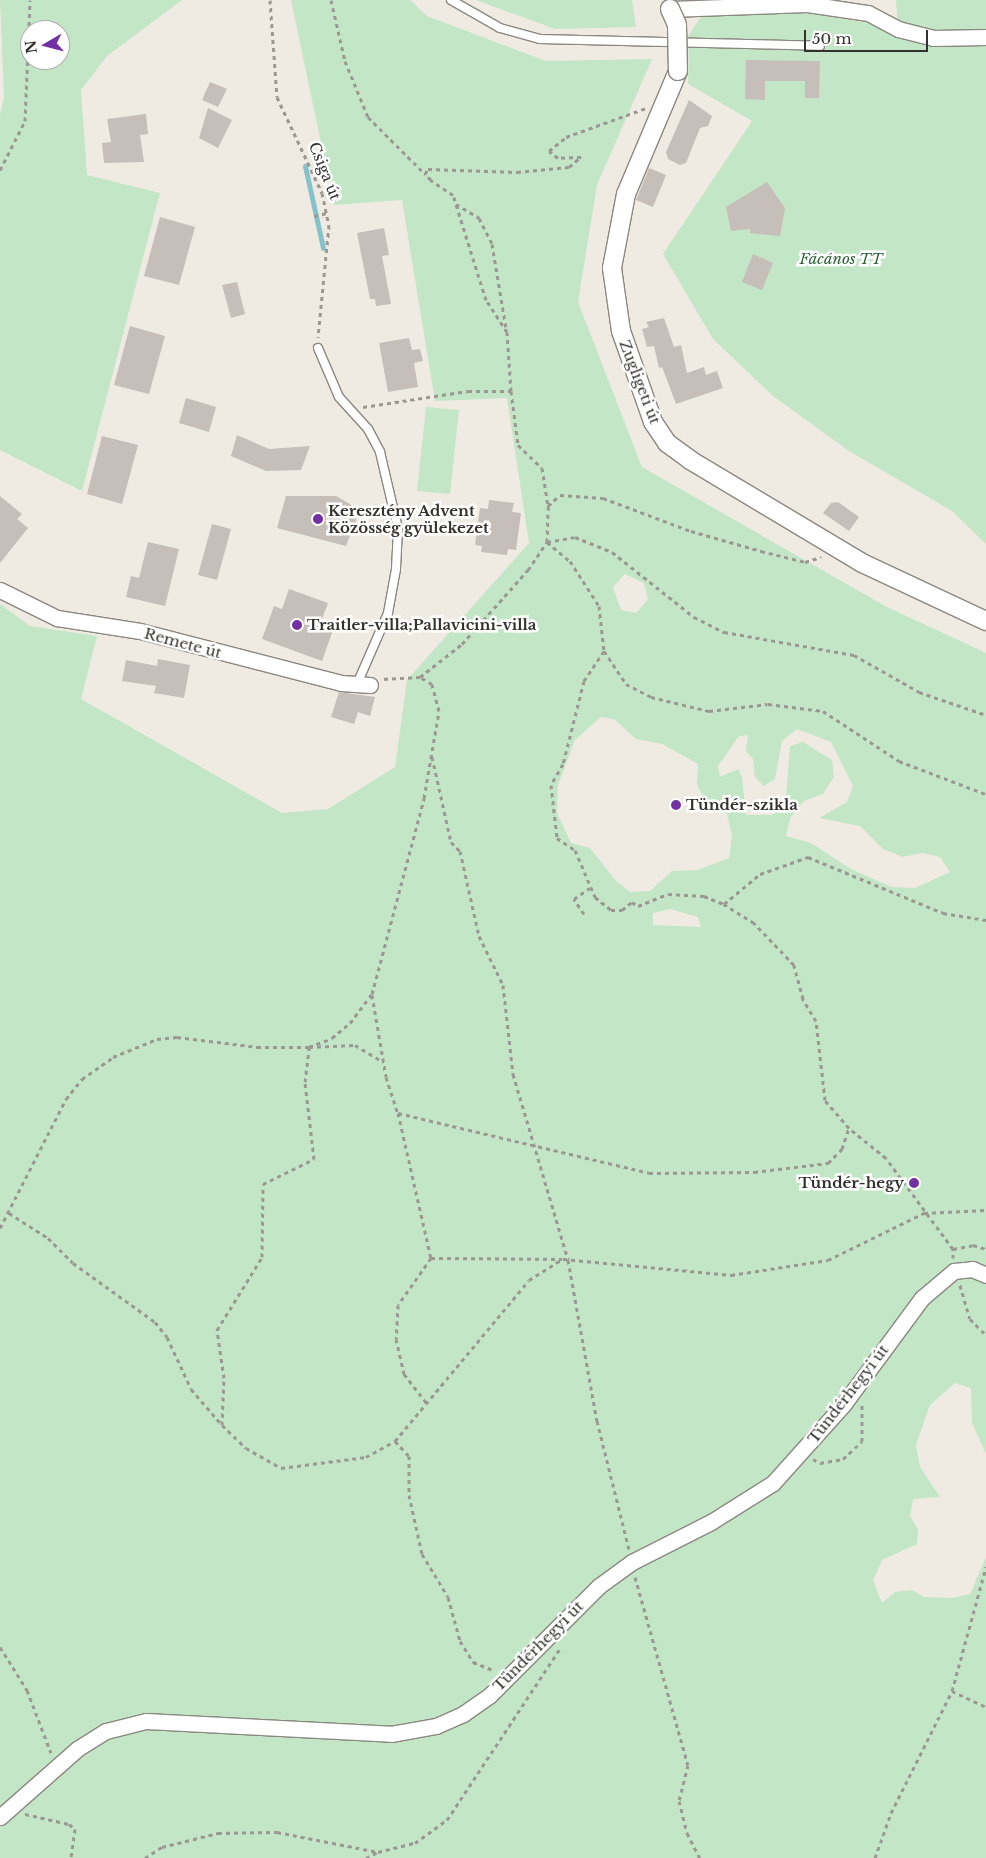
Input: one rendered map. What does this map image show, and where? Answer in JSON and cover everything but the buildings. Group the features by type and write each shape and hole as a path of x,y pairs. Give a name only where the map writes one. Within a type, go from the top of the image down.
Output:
{"street":[{"path":"667,4 807,4 868,13 898,29 933,38 986,37"},
{"name":"Zugligeti út","path":"667,4 677,25 678,71 626,194 612,268 620,331 653,422 667,443 690,460 862,563 986,621"},
{"name":"Remete út","path":"0,590 57,618 140,631 257,664 363,685"},
{"path":"954,1271 972,1269 986,1274"},
{"name":"Tündérhegyi út","path":"6,1812 56,1763 106,1731 146,1721 366,1733 436,1726 476,1705 587,1596 632,1562 762,1491 802,1453 851,1393 922,1298 954,1271"}],"lane":[{"path":"451,0 500,28 540,39 820,46"},
{"path":"318,348 346,409 368,429 391,490 398,529 396,569 388,613 363,685"}],"path":[{"path":"0,170 25,121 30,0"},
{"name":"Csiga út","path":"270,0 277,97 327,213 329,255 321,288 318,348"},
{"path":"331,0 345,61 368,117 425,174 453,195 486,300 507,332"},
{"path":"425,174 428,169 517,172 569,167 581,157 558,158 549,151 566,137 663,104"},
{"path":"420,677 462,644 500,604 547,542 548,506 542,468 518,445 511,391 507,332 492,244 479,218 456,204"},
{"path":"314,216 327,213"},
{"path":"346,409 468,391 511,391"},
{"path":"548,506 560,495 603,498 691,532 761,551 805,562 821,556"},
{"path":"547,542 575,537 612,552 694,617 724,632 854,655 919,692 986,715"},
{"path":"547,542 570,561 599,606 604,651 617,676 651,697 709,711 768,704 823,711 899,761 986,794"},
{"path":"604,651 584,681 563,764 551,785 553,829 564,846 575,850 590,888 611,910 632,902 638,906 668,894 704,896 724,904 754,923 794,964 803,999 816,1021 826,1100 849,1128 886,1158 924,1213 953,1249 954,1271"},
{"path":"309,1047 332,1038 350,1023 372,994 432,757 439,697 432,684 420,677 390,676 363,685"},
{"path":"432,757 451,842 460,851 479,936 503,985 513,1074 568,1260 597,1421 632,1562 688,1765 679,1801 687,1833 700,1858"},
{"path":"724,904 760,874 808,857 943,913 986,920"},
{"path":"584,914 574,899 590,888"},
{"path":"372,994 383,1062 398,1113 431,1258 398,1305 396,1339 404,1374 427,1402"},
{"path":"0,1228 66,1099 82,1079 113,1057 157,1039 177,1037 257,1047 355,1045 383,1062"},
{"path":"222,1425 224,1378 217,1330 262,1257 263,1184 314,1159 305,1082 309,1047"},
{"path":"398,1113 534,1142 649,1173 754,1172 828,1163 842,1149 849,1128"},
{"path":"431,1258 564,1259 731,1275 828,1260 924,1213 986,1210"},
{"path":"8,1213 48,1238 73,1263 155,1322 167,1337 192,1389 222,1425 246,1448 281,1468 366,1457 395,1441 529,1280 564,1259"},
{"path":"953,1249 973,1246 986,1249"},
{"path":"963,1295 970,1319 986,1335"},
{"path":"802,1453 820,1463 843,1459 862,1441 863,1406 851,1393"},
{"path":"395,1441 409,1456 409,1496 422,1554 448,1597 460,1641 473,1662 507,1676"},
{"path":"875,1858 891,1813 952,1691 986,1567"},
{"path":"366,1858 378,1852 415,1843 446,1820 562,1646"},
{"path":"0,1647 27,1690 56,1763"},
{"path":"952,1691 986,1707"},
{"path":"6,1812 69,1824 74,1829 71,1858"},
{"path":"145,1858 162,1847 218,1833 277,1832 378,1852"}],"green space":[{"path":"0,0 182,0 107,56 81,90 87,175 160,193 82,491 0,450 0,114 4,97"},
{"path":"291,0 410,0 427,16 546,61 652,59 597,185 578,302 642,467 885,606 986,653 986,1454 972,1423 971,1388 955,1383 930,1405 916,1445 920,1467 940,1497 913,1499 910,1516 918,1529 917,1544 882,1560 873,1580 882,1603 895,1592 912,1590 924,1597 952,1598 970,1594 986,1557 986,1858 0,1858 0,604 30,626 97,636 81,699 282,813 328,809 395,767 407,680 529,543 507,398 435,401 402,200 334,205","holes":["625,574 644,583 648,600 636,613 621,610 613,587","601,717 614,719 636,739 662,744 698,764 697,784 706,803 727,814 732,835 729,858 698,870 672,871 650,891 630,892 616,881 590,848 571,843 557,813 558,785 575,740","797,729 831,742 853,786 847,802 819,818 860,826 883,849 903,857 922,853 940,857 950,872 915,888 891,887 851,869 811,843 786,836 790,818 804,801 823,794 834,777 832,760 803,742 790,746 786,797 773,815 746,815 742,777 738,769 720,777 718,766 739,736 748,735 746,751 753,759 755,777 764,786 775,779 782,741","670,909 698,917 701,927 653,925 653,913"]},
{"path":"476,0 632,0 636,27 555,29"},
{"name":"Fácános TT","path":"896,0 986,0 986,544 952,511 849,451 773,396 713,339 663,254 752,121 688,84 689,35 702,15 765,11 825,15 898,29"},
{"path":"426,407 459,410 450,494 417,491"}],"waterway":[{"path":"305,166 323,248"}],"place":[{"name":"Keresztény Advent Közösség gyülekezet","path":"318,519"},
{"name":"Traitler-villa;Pallavicini-villa","path":"297,625"},
{"name":"Tündér-szikla","path":"676,805"},
{"name":"Tündér-hegy","path":"914,1183"}]}
